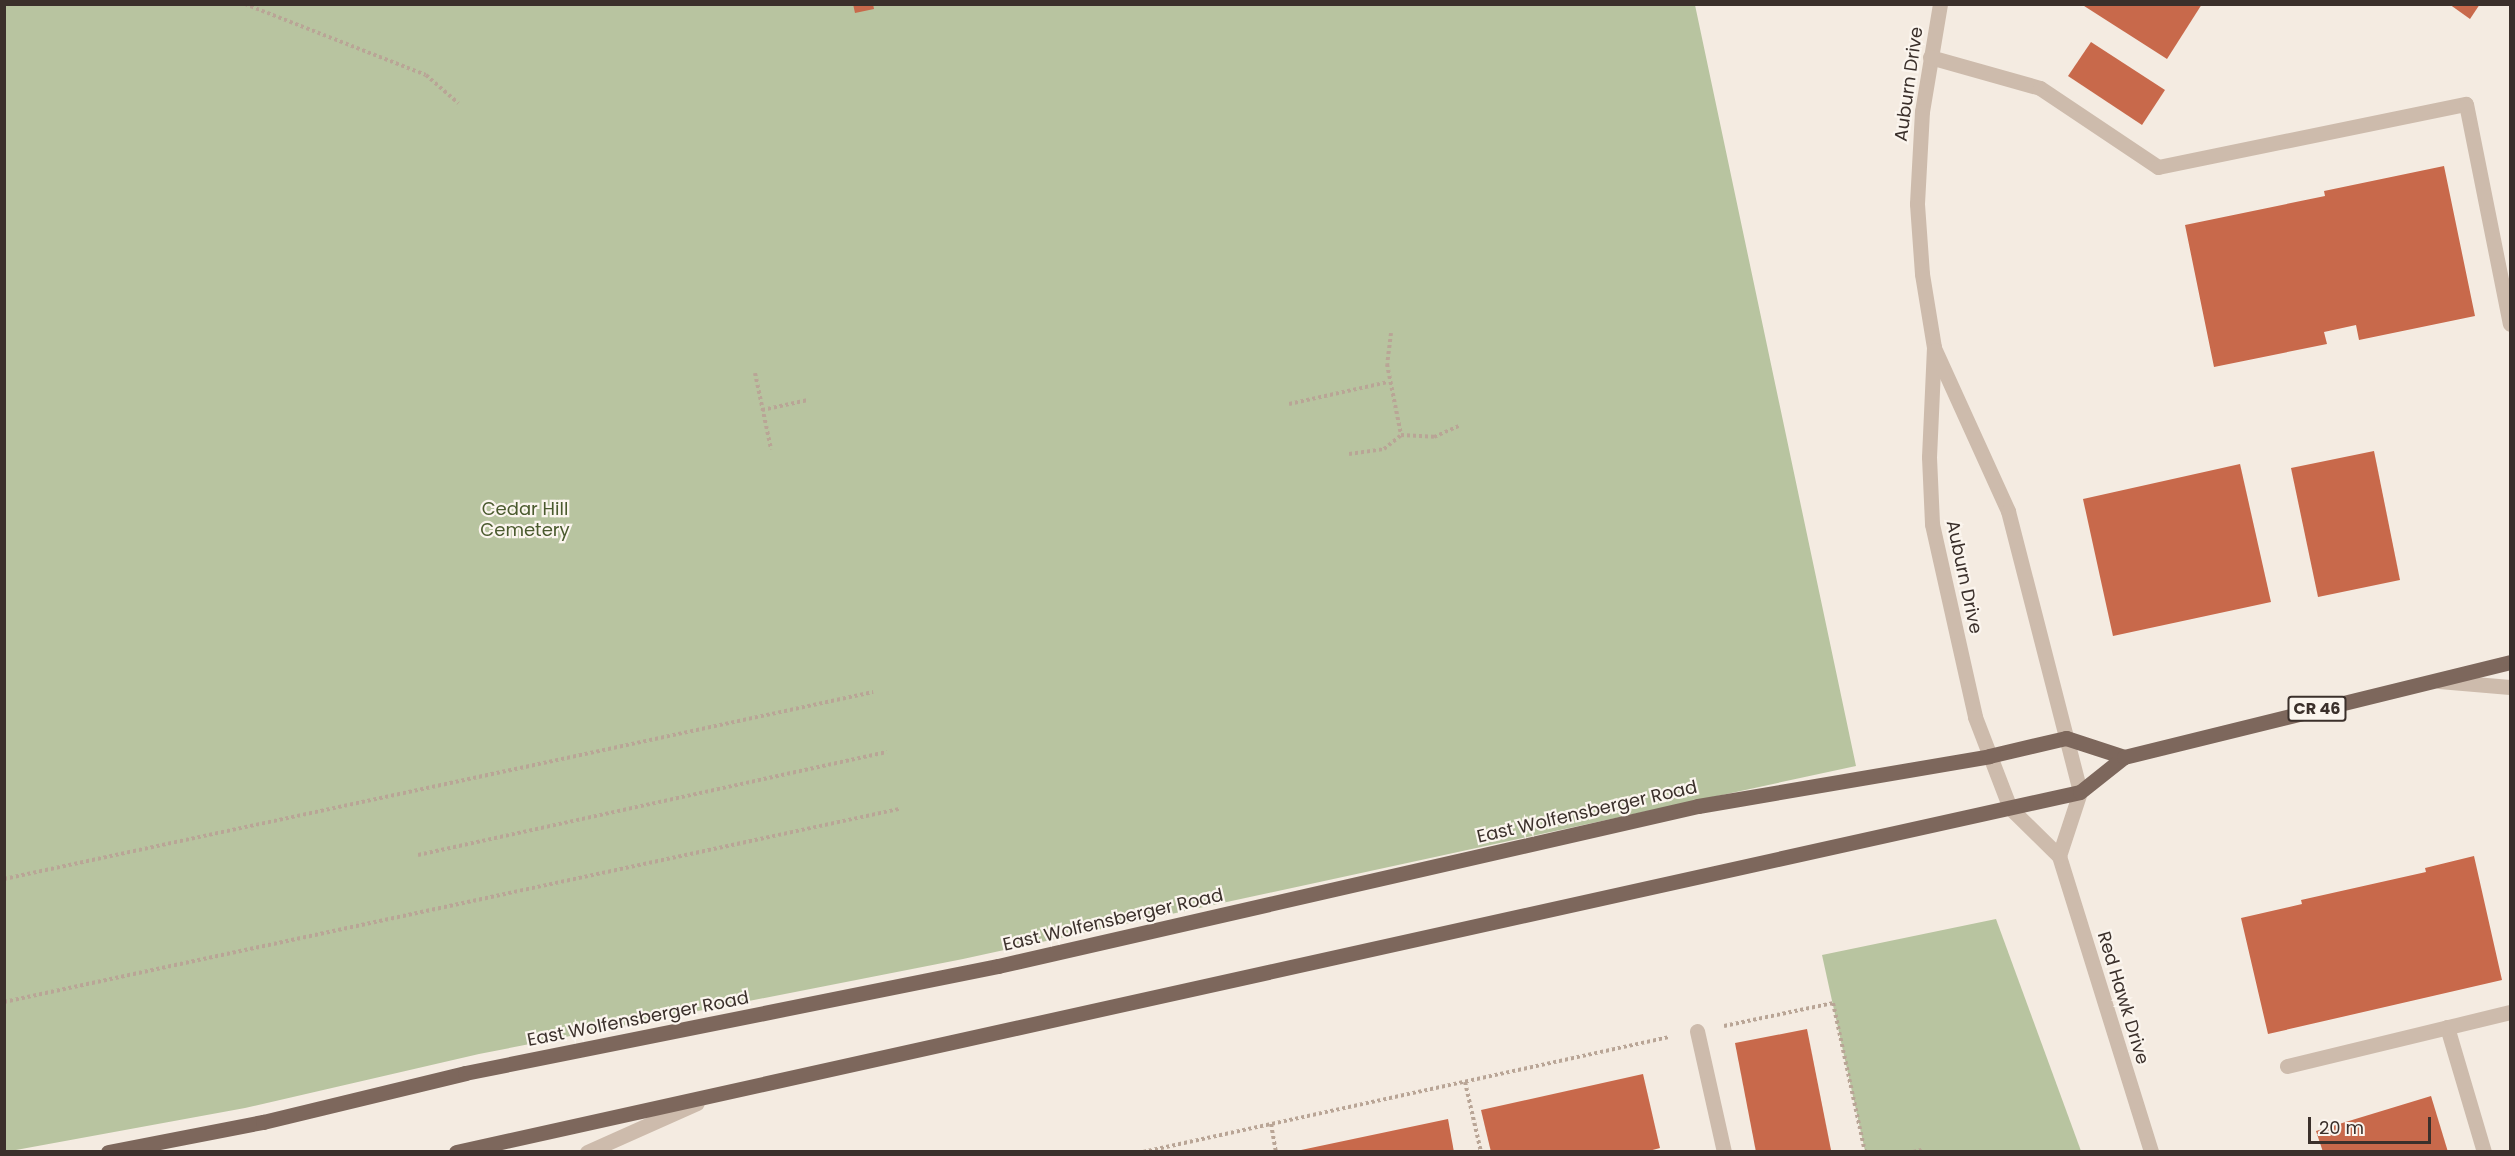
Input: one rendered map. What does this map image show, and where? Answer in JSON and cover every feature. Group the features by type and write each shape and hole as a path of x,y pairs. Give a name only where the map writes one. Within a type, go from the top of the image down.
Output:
{"main road":[{"name":"CR 46","path":"2124,757 2511,662"},
{"name":"East Wolfensberger Road","path":"108,1152 263,1122 465,1073 998,966 1698,806 1989,756 2066,738"},
{"path":"2066,738 2124,757"},
{"path":"456,1152 2080,792 2124,757"}],"street":[{"name":"Auburn Drive","path":"1940,4 1922,111 1917,204 1922,274 1934,347 1929,457 1932,524 1975,717 2010,808"},
{"path":"1930,57 2040,88 2158,167 2466,104 2511,324"},
{"name":"Auburn Drive","path":"1934,347 2008,511 2080,792"},
{"path":"2433,681 2511,687"},
{"path":"2059,856 2080,792"},
{"name":"Red Hawk Drive","path":"2010,808 2059,856 2151,1152"},
{"path":"2288,1066 2511,1012"},
{"path":"2447,1027 2484,1152"},
{"path":"1697,1032 1724,1152"},
{"path":"587,1152 716,1095"}],"path":[{"path":"245,4 426,75 458,103"},
{"path":"1391,333 1387,364 1388,382 1401,435"},
{"path":"755,373 771,449"},
{"path":"1288,404 1388,382"},
{"path":"762,410 808,400"},
{"path":"1349,454 1384,449 1401,435 1434,437 1459,426"},
{"path":"4,879 873,692"},
{"path":"418,855 887,752"},
{"path":"4,1002 899,809"},
{"path":"1143,1152 1833,1003 1865,1152"},
{"path":"1465,1082 1481,1152"},
{"path":"1270,1124 1276,1152"},
{"path":"1913,1152 1922,1150"}],"green space":[{"name":"Cedar Hill Cemetery","path":"5,5 1695,5 1856,766 963,959 479,1054 245,1108 5,1152"},
{"path":"1996,919 2081,1151 1865,1151 1822,955"}],"building":[{"path":"853,4 873,4 874,9 855,13"},
{"path":"2081,4 2202,4 2167,59"},
{"path":"2449,4 2480,4 2470,19"},
{"path":"2091,42 2165,90 2142,125 2068,76"},
{"path":"2444,166 2475,316 2359,340 2356,325 2324,332 2327,344 2214,367 2185,225 2325,196 2324,191"},
{"path":"2374,451 2400,580 2318,597 2291,468"},
{"path":"2240,464 2271,602 2113,636 2083,499"},
{"path":"2474,856 2502,980 2268,1034 2241,918 2302,904 2301,900 2426,872 2425,868"},
{"path":"1807,1029 1831,1150 1756,1152 1735,1043"},
{"path":"1643,1074 1660,1148 1645,1152 1491,1152 1481,1110"},
{"path":"2431,1096 2448,1152 2323,1152 2316,1131"},
{"path":"1448,1119 1454,1152 1301,1152 1301,1150"}]}
